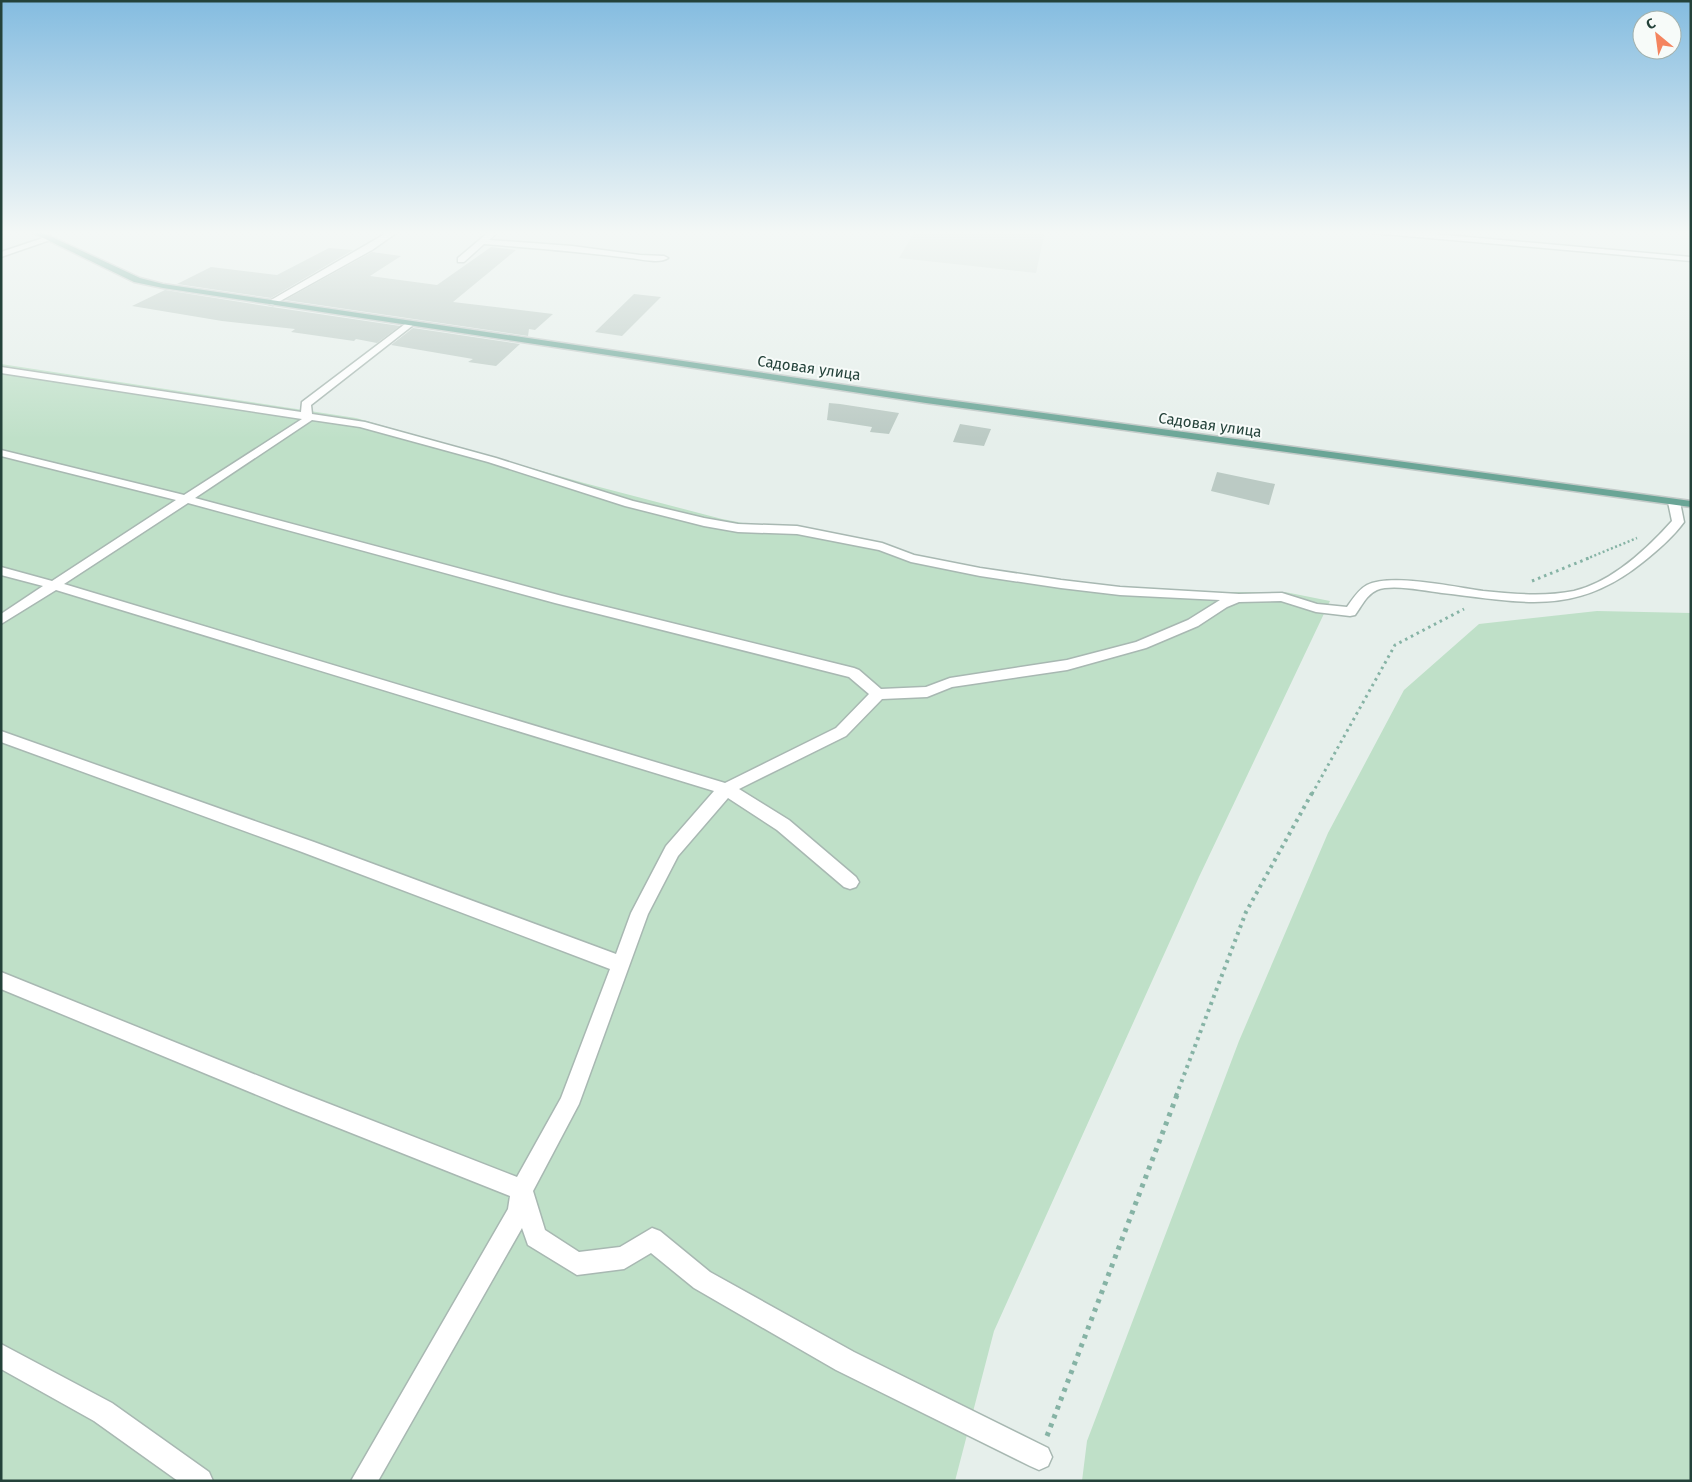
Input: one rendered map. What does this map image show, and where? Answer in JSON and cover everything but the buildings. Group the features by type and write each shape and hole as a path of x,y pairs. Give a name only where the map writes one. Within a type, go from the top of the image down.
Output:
{"main road":[{"name":"Садовая улица","path":"252,300 722,371 1307,454 1691,504"}],"street":[{"path":"270,303 275,300"},
{"path":"1,620 307,420 306,404 409,324"},
{"path":"1,370 361,424 492,460 629,504 704,522 738,528 797,530 882,547 911,558 980,572 1120,591 1237,598 1282,597 1316,608 1350,612 1367,591 1376,586 1414,586 1526,599 1579,594 1630,567 1668,534 1678,522 1674,502"},
{"path":"1,453 186,499 560,600 854,673 878,694"},
{"path":"1,571 54,585 726,789 783,825 850,882"},
{"path":"364,1481 519,1212 522,1190 569,1104 640,913 672,852 726,789 841,732 878,694 927,692 950,684 974,679 1067,666 1142,644 1193,623 1222,604 1237,598"},
{"path":"1,736 308,847 622,965"},
{"path":"1,980 291,1099 522,1190"},
{"path":"522,1190 536,1237 577,1264 624,1258 652,1239 702,1280 845,1361 1039,1457"},
{"path":"1,1356 103,1412 200,1481"}],"path":[{"path":"1039,1457 1246,912 1395,644 1458,611 1640,537"}],"green space":[{"path":"1,364 356,418 584,483 722,519 977,568 1147,592 1285,592 1330,601 1199,877 994,1331 955,1481 1,1481"},
{"path":"1597,611 1691,613 1691,1481 1082,1481 1087,1441 1239,1041 1328,833 1404,690 1479,624"}]}
